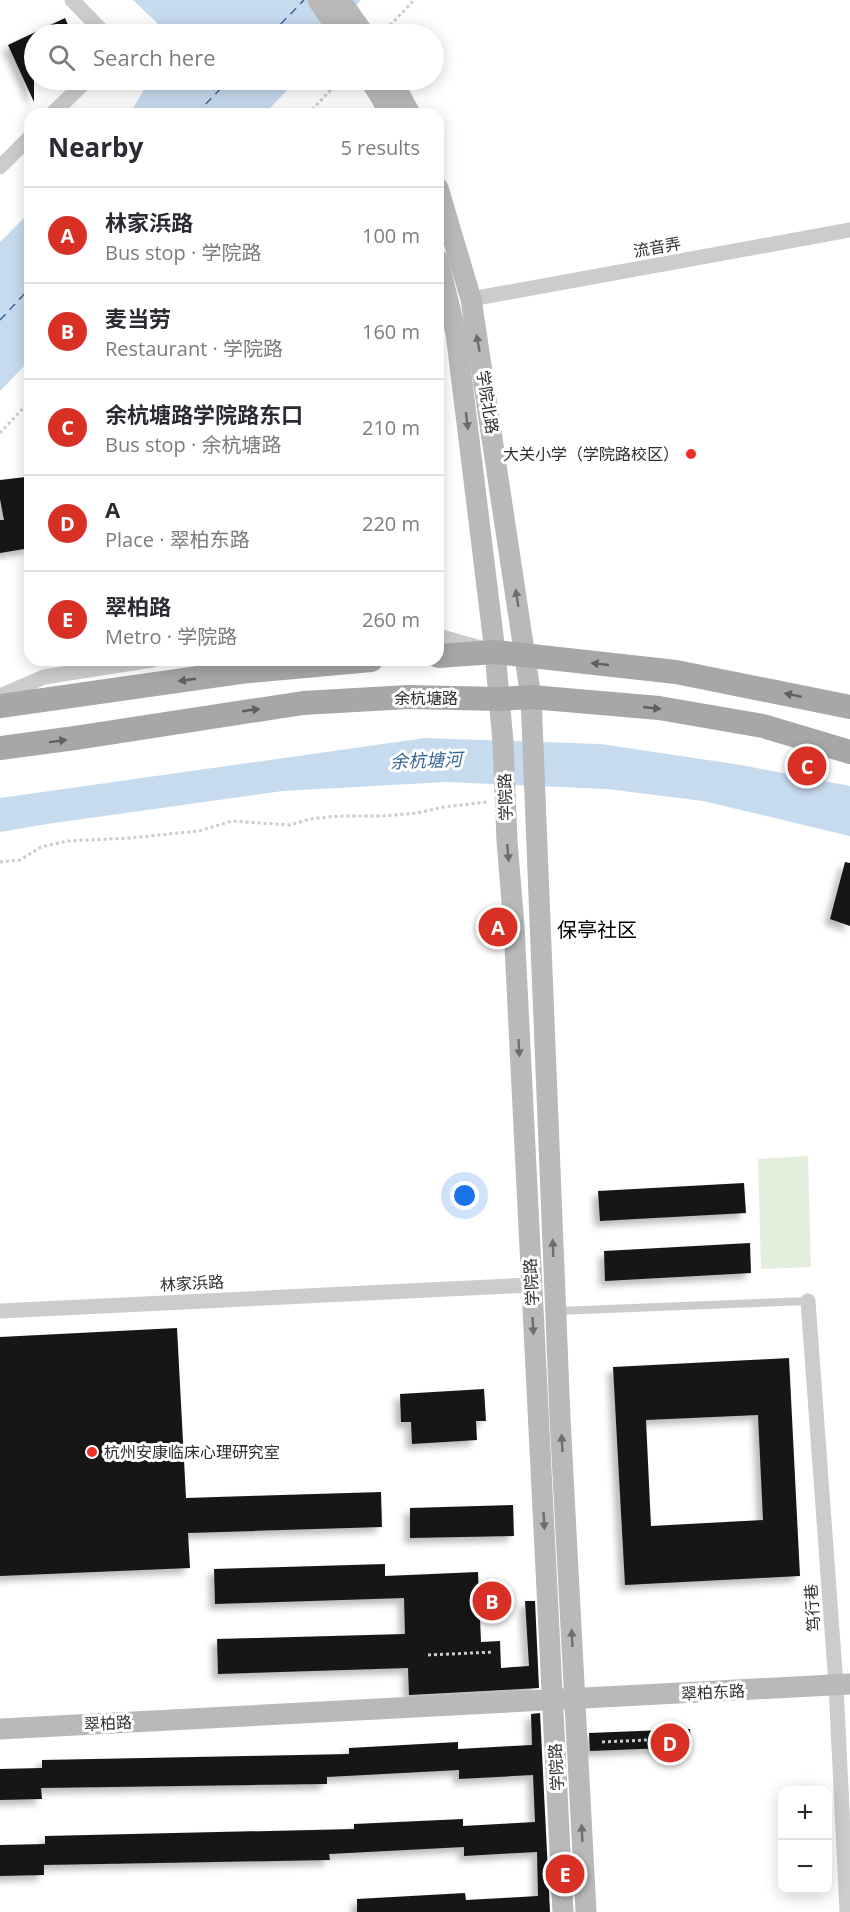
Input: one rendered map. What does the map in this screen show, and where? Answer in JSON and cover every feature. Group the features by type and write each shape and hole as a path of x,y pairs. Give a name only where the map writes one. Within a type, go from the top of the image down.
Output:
{"main road":[{"path":"318,0 334,24"},
{"path":"340,0 357,24"},
{"path":"390,96 403,108"},
{"name":"学院北路","path":"444,208 471,299 526,656"},
{"name":"学院北路","path":"444,284 456,333 495,652"},
{"path":"444,656 495,652 676,672 850,707"},
{"name":"学院路","path":"495,652 514,926 563,1912"},
{"name":"学院路","path":"526,656 531,697 555,1311 586,1912"},
{"path":"0,706 240,672 306,666"},
{"name":"余杭塘路","path":"0,748 303,703 408,697 500,699 531,697 659,708 763,726 850,752"},
{"name":"翠柏东路","path":"576,1700 843,1685"},
{"name":"翠柏路","path":"0,1729 554,1699 576,1700"}],"street":[{"path":"72,0 95,24"},
{"path":"58,108 77,90"},
{"path":"0,167 24,143"},
{"name":"流音弄","path":"471,299 850,230"},
{"path":"444,638 495,652"},
{"path":"0,696 44,677 114,666"},
{"name":"林家浜路","path":"0,1311 531,1285"},
{"name":"笃行巷","path":"808,1301 843,1685 847,1912"}],"lane":[{"path":"555,1311 808,1301"}],"path":[{"path":"391,24 414,0"},
{"path":"313,108 330,90"},
{"path":"0,432 24,407"},
{"path":"0,862 20,860 41,847 68,841 199,831 232,821 290,825 310,819 339,816 417,813 444,807 485,803 505,795"},
{"path":"428,1655 494,1653"},
{"path":"602,1742 691,1738"}],"green space":[{"path":"808,1156 811,1267 761,1269 758,1159"}],"water":[{"path":"133,0 361,0 341,24 157,23"},
{"path":"144,90 287,90 270,108 133,108"},
{"path":"24,218 24,366 0,391 0,242"},
{"name":"余杭塘河","path":"425,738 601,744 741,765 850,786 850,836 703,801 607,789 447,782 283,791 0,832 0,798"}],"building":[{"path":"65,18 68,24 52,24"},
{"path":"24,37 24,80 8,45"},
{"path":"29,90 34,90 34,102"},
{"path":"24,477 24,549 0,553 0,520 4,520 0,499 0,480"},
{"path":"845,862 850,863 850,926 830,919"},
{"path":"744,1183 746,1213 600,1221 598,1191"},
{"path":"750,1243 751,1273 605,1281 604,1251"},
{"name":"杭州安康临床心理研究室","path":"177,1328 186,1498 381,1492 382,1527 188,1533 190,1568 0,1576 0,1337"},
{"path":"789,1358 800,1576 625,1585 613,1367","holes":["758,1415 763,1520 651,1526 646,1420"]},
{"path":"484,1389 486,1421 476,1421 477,1440 412,1444 411,1422 401,1422 400,1394"},
{"path":"513,1505 514,1536 410,1538 410,1508"},
{"path":"385,1564 385,1576 478,1572 481,1642 500,1641 501,1668 529,1666 525,1601 535,1601 539,1688 409,1695 408,1668 218,1674 217,1639 405,1634 404,1598 215,1604 214,1569"},
{"path":"540,1713 550,1912 357,1912 357,1899 465,1893 466,1900 538,1896 537,1852 464,1856 464,1847 329,1854 330,1860 44,1865 44,1875 0,1876 0,1845 45,1844 45,1836 354,1829 354,1824 463,1819 463,1826 535,1822 533,1775 459,1779 459,1770 327,1777 327,1784 41,1788 42,1799 0,1800 0,1769 42,1768 42,1760 349,1754 349,1748 458,1742 458,1749 532,1745 531,1714"},
{"path":"690,1729 691,1747 590,1751 589,1733"}],"ferry route":[{"path":"281,24 304,0"},
{"path":"202,108 219,90"},
{"path":"0,320 24,294"}],"place":[{"name":"大关小学（学院路校区）","path":"691,454"},
{"name":"余杭塘路学院路东口","path":"807,766"},
{"name":"林家浜路","path":"498,927"},
{"name":"杭州安康临床心理研究室","path":"92,1452"},
{"name":"麦当劳","path":"492,1601"},
{"name":"A","path":"670,1743"},
{"name":"翠柏路","path":"565,1874"}],"district":[{"name":"保亭社区","path":"597,930"}]}
